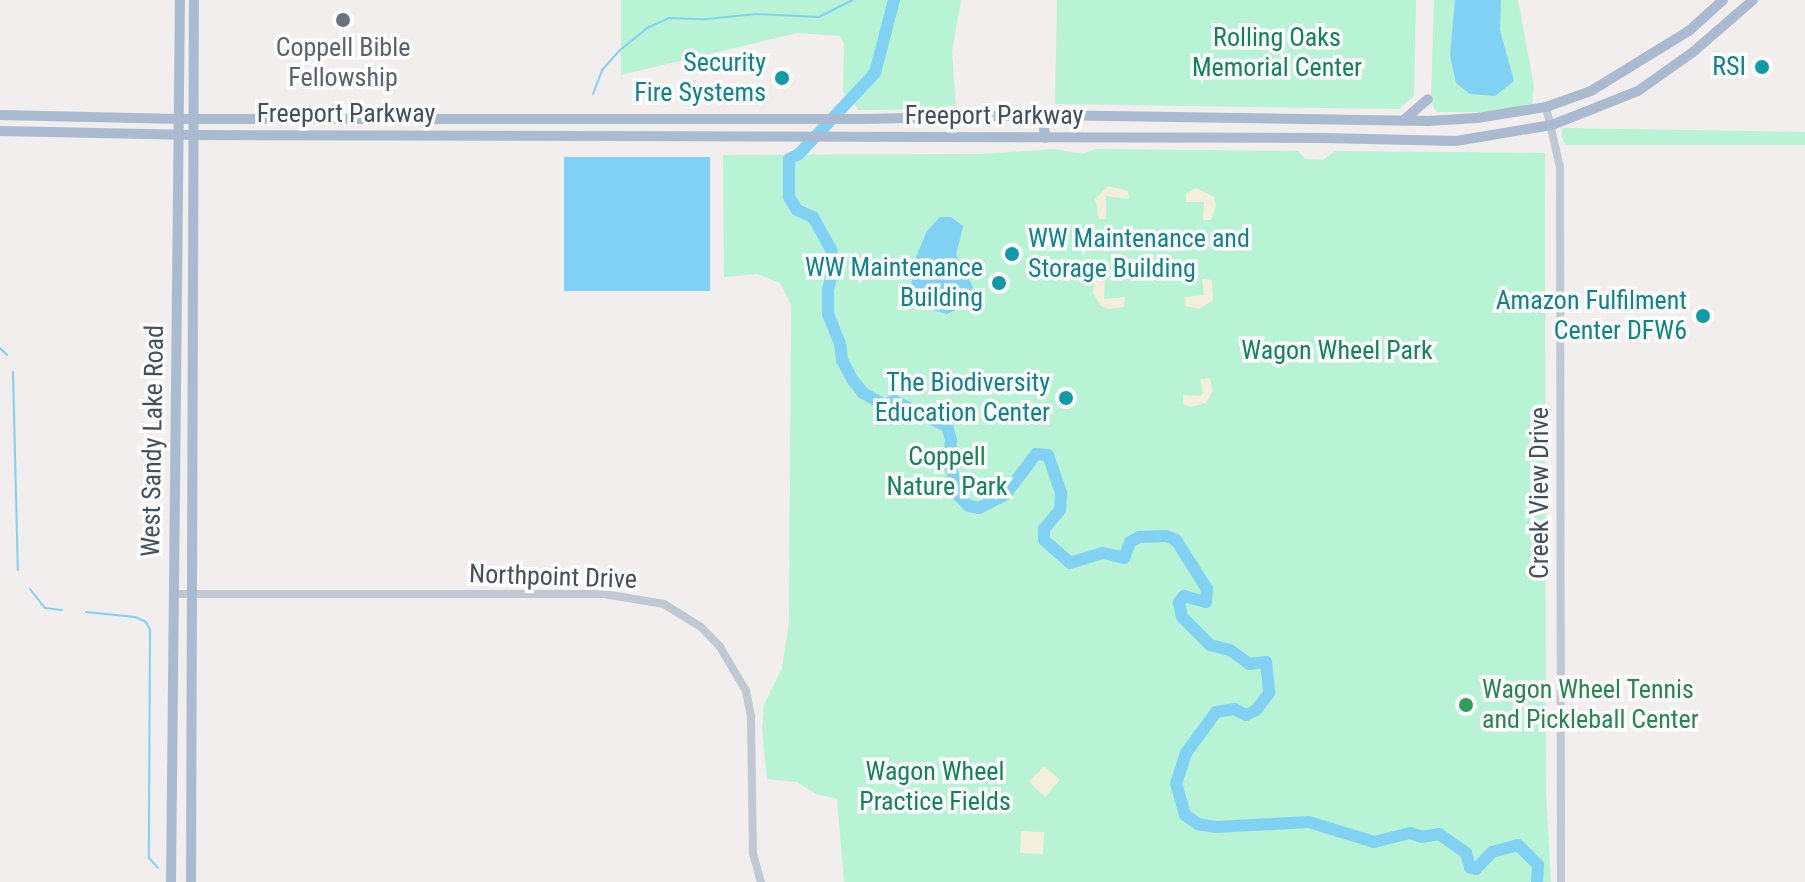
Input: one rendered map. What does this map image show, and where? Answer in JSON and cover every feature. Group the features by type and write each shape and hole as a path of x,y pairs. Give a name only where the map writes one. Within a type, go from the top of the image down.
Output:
{"main road":[{"name":"West Sandy Lake Road","path":"171,882 180,0"},
{"name":"West Sandy Lake Road","path":"191,882 194,0"},
{"name":"Freeport Parkway","path":"180,119 864,119 1043,115 1403,120 1477,118 1546,107 1591,91 1690,30 1723,0"},
{"name":"Freeport Parkway","path":"179,135 1456,141 1552,125 1638,91 1693,52 1753,0"},
{"path":"1403,120 1428,99"},
{"path":"0,115 180,119"},
{"path":"28,115 28,131"},
{"path":"1043,115 1045,138"},
{"path":"966,138 967,117"},
{"path":"1311,138 1316,117"},
{"path":"1316,117 1324,138"},
{"path":"316,119 316,136"},
{"path":"421,119 421,136"},
{"path":"530,136 531,119"},
{"path":"0,131 179,135"},
{"path":"176,329 195,326"}],"street":[{"name":"Creek View Drive","path":"1546,107 1560,167 1561,882"},
{"name":"Northpoint Drive","path":"173,594 604,594 634,596 664,604 701,627 720,647 746,691 751,716 753,853 761,882"}],"green space":[{"path":"621,0 961,0 952,51 956,109 859,110 843,92 844,44 840,36 797,33 621,75"},
{"name":"Rolling Oaks Memorial Center","path":"1057,0 1416,0 1414,96 1399,109 1055,104"},
{"path":"1434,0 1518,0 1534,86 1532,105 1493,112 1436,112 1431,101"},
{"path":"1563,128 1805,132 1805,145 1566,145 1561,136"},
{"path":"1054,149 1082,154 1096,149 1298,151 1305,159 1323,160 1335,151 1545,153 1546,792 1551,882 844,882 837,799 816,794 797,782 767,779 762,729 764,705 782,668 789,622 791,304 780,283 758,274 724,277 723,155 983,154"}],"sand":[{"path":"1108,186 1128,191 1129,199 1106,196 1106,219 1099,219 1095,199"},
{"path":"1196,188 1214,197 1216,206 1211,220 1203,220 1204,202 1186,202 1186,193"},
{"path":"1095,278 1105,278 1104,299 1125,297 1124,307 1109,309 1101,306 1093,293"},
{"path":"1202,279 1212,280 1213,300 1200,309 1185,306 1185,297 1204,295"},
{"path":"1210,378 1213,391 1206,403 1191,407 1183,404 1183,395 1200,396 1203,393 1200,379"},
{"path":"1044,766 1060,780 1045,797 1029,782"},
{"path":"1021,831 1044,832 1043,854 1020,853"}],"water":[{"path":"1455,0 1501,0 1500,30 1514,81 1495,96 1470,94 1456,83 1450,56"},
{"path":"564,157 710,157 710,291 564,291"},
{"path":"940,217 951,217 963,226 956,255 973,287 966,305 947,314 921,307 911,287 915,259 927,231"}],"waterway":[{"path":"593,94 602,70 619,51 649,27 669,18 706,19 757,14 819,17 853,0"},
{"path":"894,0 875,73 799,154 789,159 789,197 797,210 813,217 831,249 834,267 828,289 828,314 840,343 842,360 852,379 863,393 884,405 894,401 947,426 951,440 949,461 959,496 969,506 979,508 1006,494 1036,454 1048,455 1061,493 1060,510 1044,529 1044,540 1070,563 1103,553 1124,558 1130,542 1139,537 1166,536 1176,540 1207,589 1206,602 1184,596 1179,602 1182,617 1210,645 1230,650 1249,664 1266,662 1269,693 1256,710 1246,715 1234,709 1216,712 1186,753 1176,783 1185,815 1198,824 1215,827 1309,822 1374,842 1410,833 1422,837 1439,834 1466,853 1470,867 1476,869 1492,852 1518,845 1538,865 1537,882"},
{"path":"0,348 7,355"},
{"path":"13,372 18,570"},
{"path":"30,589 45,608 62,610"},
{"path":"86,612 135,617 146,622 150,630 149,858 158,868"}],"place":[{"name":"Coppell Bible Fellowship","path":"343,20"},
{"name":"RSI","path":"1762,67"},
{"name":"Security Fire Systems","path":"782,78"},
{"name":"WW Maintenance and Storage Building","path":"1012,254"},
{"name":"WW Maintenance Building","path":"999,283"},
{"name":"Amazon Fulfilment Center DFW6","path":"1703,316"},
{"name":"The Biodiversity Education Center","path":"1066,398"},
{"name":"Wagon Wheel Tennis and Pickleball Center","path":"1466,705"}],"park label":[{"name":"Wagon Wheel Park","path":"1337,351"},
{"name":"Coppell Nature Park","path":"947,472"},
{"name":"Wagon Wheel Practice Fields","path":"935,787"}]}
